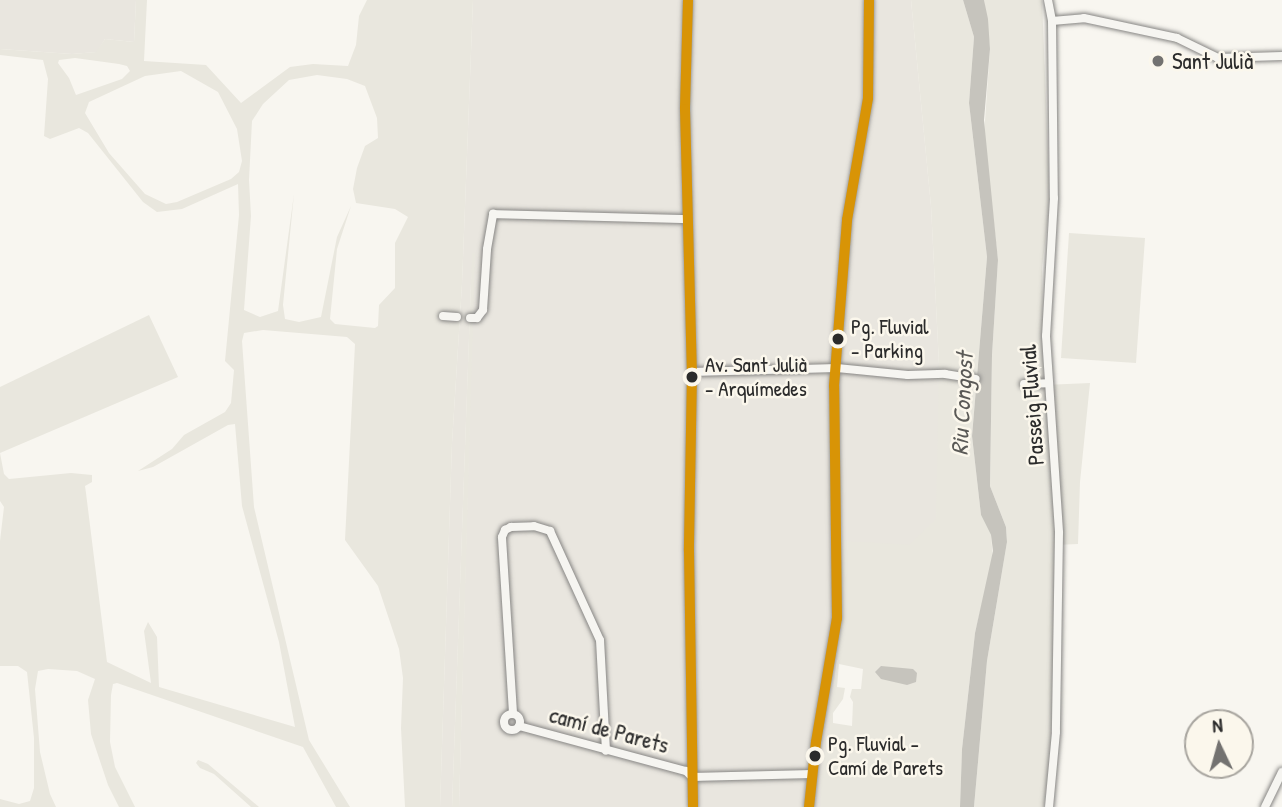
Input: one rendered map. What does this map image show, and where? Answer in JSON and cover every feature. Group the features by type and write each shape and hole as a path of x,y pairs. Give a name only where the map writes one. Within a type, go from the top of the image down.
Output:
{"street":[{"path":"688,0 685,109 692,372 689,551 693,807"},
{"path":"809,807 837,618 834,386 847,220 868,98 869,0"},
{"name":"Passeig Fluvial","path":"1048,0 1052,21 1054,198 1046,335 1058,484 1059,533 1056,732 1049,807"},
{"path":"1052,21 1084,18 1177,38 1217,58 1282,56"},
{"path":"470,318 477,317 483,310 487,249 493,214 687,219"},
{"path":"443,316 457,317"},
{"path":"692,372 837,368 945,374 976,379"},
{"path":"1024,384 1048,383"},
{"path":"513,713 506,716 505,725 512,730 519,726 519,718 513,713 502,537 505,530 511,527 534,526 550,531 600,640 606,751"},
{"name":"camí de Parets","path":"519,726 684,770 692,776 812,774"},
{"path":"1265,807 1282,772"}],"shaded area":[{"path":"0,0 136,0 134,42 105,39 97,52 72,54 0,49"},
{"path":"136,0 147,0 144,61 206,65 241,103 290,67 313,64 348,66 356,45 359,16 367,0 473,0 462,284 452,443 440,807 405,807 401,728 403,678 399,649 378,586 345,540 355,344 347,337 263,330 244,333 242,341 254,507 309,740 350,807 336,807 303,747 117,683 113,684 111,695 110,742 115,767 135,807 119,807 108,785 91,734 88,700 95,679 77,671 48,669 38,671 35,689 40,752 50,794 56,807 0,807 0,799 19,804 30,801 34,788 34,738 27,672 18,666 0,666 0,541 4,507 0,501 0,453 4,474 9,479 71,473 92,475 92,482 85,486 107,662 151,683 144,631 148,622 157,637 159,687 295,727 279,642 242,506 235,424 228,425 153,467 138,471 172,449 184,435 225,412 231,403 234,370 225,361 239,215 238,184 182,209 157,212 143,202 88,133 79,128 50,139 44,136 48,79 43,60 0,55 0,49 72,54 96,52 105,39 134,42","holes":["75,58 119,64 127,66 130,71 122,79 76,95 69,78 58,63 59,60","181,71 218,92 237,129 242,161 239,172 231,179 177,202 166,204 145,194 109,153 85,113 89,102 145,76","317,75 347,79 365,86 377,118 378,138 365,146 357,168 353,189 356,203 395,209 408,217 395,243 395,288 379,305 378,326 375,328 335,324 330,319 337,249 351,206 337,237 321,317 299,322 285,319 283,305 294,194 278,311 260,317 244,310 251,216 249,180 252,121 263,104 289,80"]},
{"path":"473,0 911,0 931,206 939,364 939,467 933,590 866,666 837,660 821,807 459,807 474,253 452,807 440,807 452,443 462,284"},
{"path":"911,0 963,0 974,37 969,103 987,257 972,436 981,515 991,535 993,558 975,633 962,749 960,807 821,807 821,778 844,614 843,541 909,545 936,519 939,364 931,206","holes":["839,664 863,669 861,689 852,689 850,697 853,702 852,726 833,723 833,713 843,699 845,688 837,687"]},
{"path":"963,0 984,0 988,19 990,49 984,120 998,260 992,355 990,486 1006,527 1007,542 987,661 974,807 960,807 962,749 975,633 993,551 991,535 981,515 972,436 987,257 969,103 974,37"},
{"path":"984,0 1042,0 1050,202 1042,268 1044,385 1090,383 1080,482 1078,544 1056,545 1051,750 1044,807 974,807 987,661 1007,542 1006,527 990,486 992,355 998,260 984,135 990,49"},
{"path":"1069,233 1145,238 1136,363 1061,358"},
{"path":"472,253 475,253 459,807 452,807"},
{"path":"149,315 178,377 0,453 0,387"},
{"path":"881,666 913,669 917,673 916,682 907,685 881,679 875,672"},
{"path":"198,760 208,764 259,807 251,807 214,774 200,768 196,763"}],"transit line":[{"path":"688,0 685,109 692,372 689,551 693,807"},
{"path":"809,807 816,742 837,618 834,386 847,220 868,98 869,0"}],"place":[{"name":"Sant Julià","path":"1158,61"},
{"name":"Pg. Fluvial - Parking","path":"838,339"},
{"name":"Av. Sant Julià - Arquímedes","path":"692,377"},
{"name":"Pg. Fluvial - Camí de Parets","path":"815,756"}],"water label":[{"name":"Riu Congost","path":"962,404"}]}
